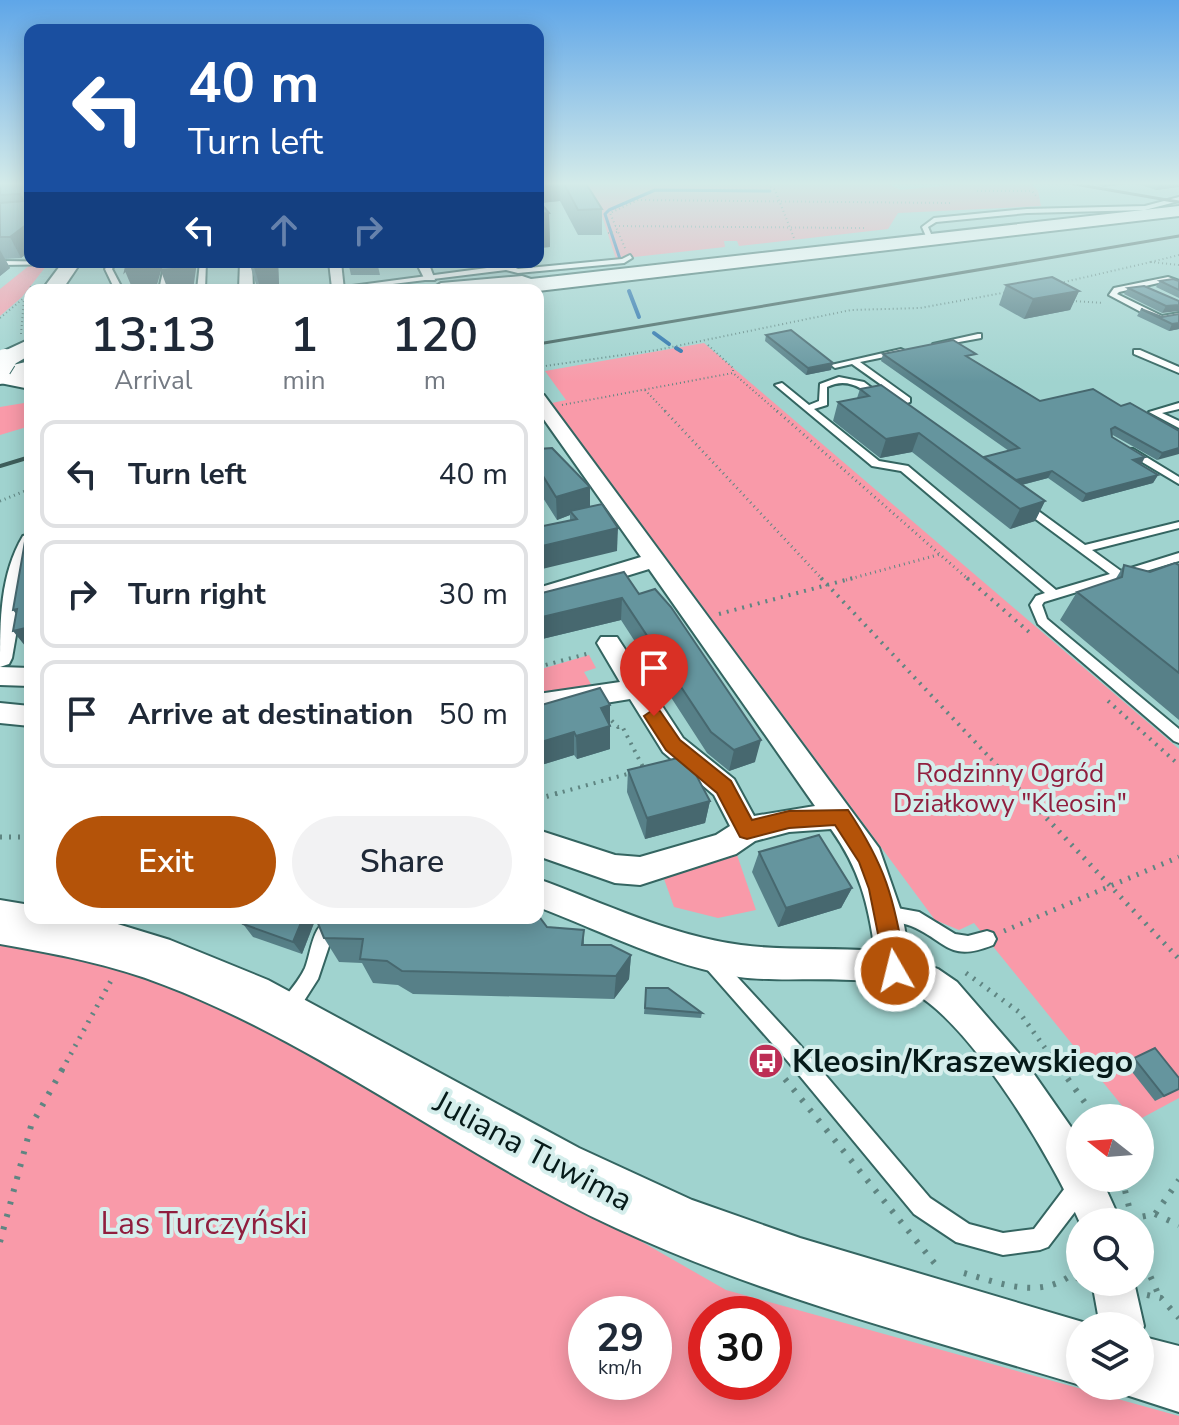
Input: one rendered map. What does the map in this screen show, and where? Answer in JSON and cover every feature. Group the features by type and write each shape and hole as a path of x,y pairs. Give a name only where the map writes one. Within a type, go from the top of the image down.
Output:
{"main road":[{"path":"544,284 830,248"},
{"path":"544,295 697,275 955,248"},
{"path":"436,284 666,271"}],"street":[{"path":"544,409 559,433 623,513 868,857 886,914 895,971"},
{"path":"544,434 559,433"},
{"path":"594,520 623,513"},
{"path":"0,658 18,557 24,548"},
{"path":"544,594 655,560"},
{"path":"610,645 673,745 724,787 747,831"},
{"path":"0,676 24,677"},
{"path":"544,703 637,689"},
{"path":"0,713 24,715"},
{"path":"544,845 615,869 640,871 725,845 747,831 789,820 841,816"},
{"path":"544,895 702,953 740,961 895,971 924,980 964,1011 1066,1149"},
{"name":"Juliana Tuwima","path":"0,922 85,935 191,969 284,1014 572,1176 637,1208 825,1277 1066,1348"},
{"path":"1154,1373 1179,1379"}],"lane":[{"path":"516,268 524,270 624,261 630,257"},
{"path":"0,263 24,263"},
{"path":"436,284 493,268"},
{"path":"1179,284 1168,279 1117,290 1113,295 1161,319 1179,315"},
{"path":"1139,285 1152,291"},
{"path":"931,345 978,336"},
{"path":"835,365 915,348"},
{"path":"1137,352 1179,370"},
{"path":"822,355 891,405"},
{"path":"853,361 907,400"},
{"path":"807,408 824,403 823,386 830,382 857,381"},
{"path":"779,385 876,464 904,468 1054,595"},
{"path":"1179,406 1154,412 1179,425"},
{"path":"1126,448 1179,481"},
{"path":"1017,500 1118,574"},
{"path":"1081,549 1179,525"},
{"path":"1179,557 1040,599 1036,605 1042,621 1179,737"},
{"path":"1146,567 1157,575"},
{"path":"886,914 913,918 952,942 968,944 987,939"},
{"path":"284,1014 312,973 324,935 333,925 359,924"},
{"path":"702,953 792,1051 922,1206 964,1234 1003,1244 1040,1239 1081,1192"}],"path":[{"path":"625,248 630,257"},
{"path":"1057,283 1179,255"},
{"path":"1151,262 1179,265"},
{"path":"33,284 46,268"},
{"path":"544,366 657,350 851,310 920,308 1016,290"},
{"path":"0,318 24,298"},
{"path":"1067,300 1129,304"},
{"path":"14,364 24,301"},
{"path":"708,345 733,368 733,373 1036,638"},
{"path":"544,404 645,390 733,373"},
{"path":"645,390 1179,959"},
{"path":"0,501 24,491"},
{"path":"698,621 941,554"},
{"path":"544,665 610,645"},
{"path":"576,698 602,709 618,727 622,726 644,769"},
{"path":"1108,701 1179,765"},
{"path":"544,797 687,757"},
{"path":"0,837 24,837"},
{"path":"987,939 1179,857"},
{"path":"0,1242 31,1126 130,947"},
{"path":"780,1072 936,1266"},
{"path":"1179,1180 1155,1214 1179,1225"},
{"path":"921,1263 1033,1288 1061,1285 1066,1280"},
{"path":"1154,1283 1161,1298"}],"green space":[{"path":"613,248 711,248 616,259"},
{"path":"26,268 45,268 32,284 24,284 24,294 0,316 0,289"},
{"name":"Rodzinny Ogród Działkowy \"Kleosin\"","path":"704,343 1179,749 1179,1098 1154,1111 1154,1104 1121,1104 974,923 959,930 935,920 552,403 566,400 545,371"},
{"path":"24,403 24,428 0,435 0,407"},
{"path":"589,655 596,668 584,672 592,686 550,698 544,696 544,668"},
{"path":"736,852 756,910 718,918 674,907 663,876"},
{"name":"Las Turczyński","path":"0,936 24,938 216,998 726,1290 748,1296 688,1296 688,1400 792,1400 792,1308 1066,1385 1066,1400 1121,1400 1179,1416 1179,1425 0,1425"}],"building":[{"path":"1052,277 1079,291 1033,299 1006,285"},
{"path":"1160,281 1179,281 1179,290"},
{"path":"1144,286 1179,301 1179,305 1166,306 1128,288"},
{"path":"1141,309 1162,317 1179,314 1179,323 1172,324"},
{"path":"791,330 833,363 808,368 766,335"},
{"path":"953,340 976,354 966,356 1040,401 1093,389 1121,406 1130,403 1179,431 1179,448 1162,453 1115,427 1111,429 1112,437 1145,457 1133,460 1158,475 1086,494 1052,471 1016,480 984,457 1019,448 883,354"},
{"path":"881,385 1045,501 1020,509 919,433 886,439 838,402 869,396 860,389"},
{"path":"552,448 590,487 556,497 544,478 544,449"},
{"path":"602,504 618,528 544,546 544,526 577,519 570,511"},
{"path":"24,547 24,628 13,631 17,609 13,610"},
{"path":"1175,563 1179,565 1179,673 1077,592 1122,577 1124,565 1150,572"},
{"path":"624,572 639,594 655,589 671,607 761,740 734,750 711,732 622,598 544,617 544,592"},
{"path":"600,688 610,705 601,708 610,726 544,741 544,704"},
{"path":"686,756 710,801 647,818 628,770"},
{"path":"819,835 852,888 786,908 759,852"},
{"path":"544,923 547,927 584,930 582,945 611,945 631,955 616,976 402,971 387,961 360,959 363,939 324,938 318,924"},
{"path":"243,924 300,924 293,942"},
{"path":"646,988 668,988 702,1013 645,1008"},
{"path":"1155,1048 1179,1078 1179,1089 1164,1096 1134,1058"}],"waterway":[{"path":"616,248 620,259"},
{"path":"629,291 639,317"},
{"path":"654,333 669,344"},
{"path":"676,348 681,351"}],"railway":[{"path":"544,343 1105,248"},
{"path":"0,466 24,459"}],"place":[{"name":"Kleosin/Kraszewskiego","path":"766,1061"}],"route":[{"path":"654,716 673,745 724,787 747,831 789,820 841,816 868,857 880,889 895,971"}]}
